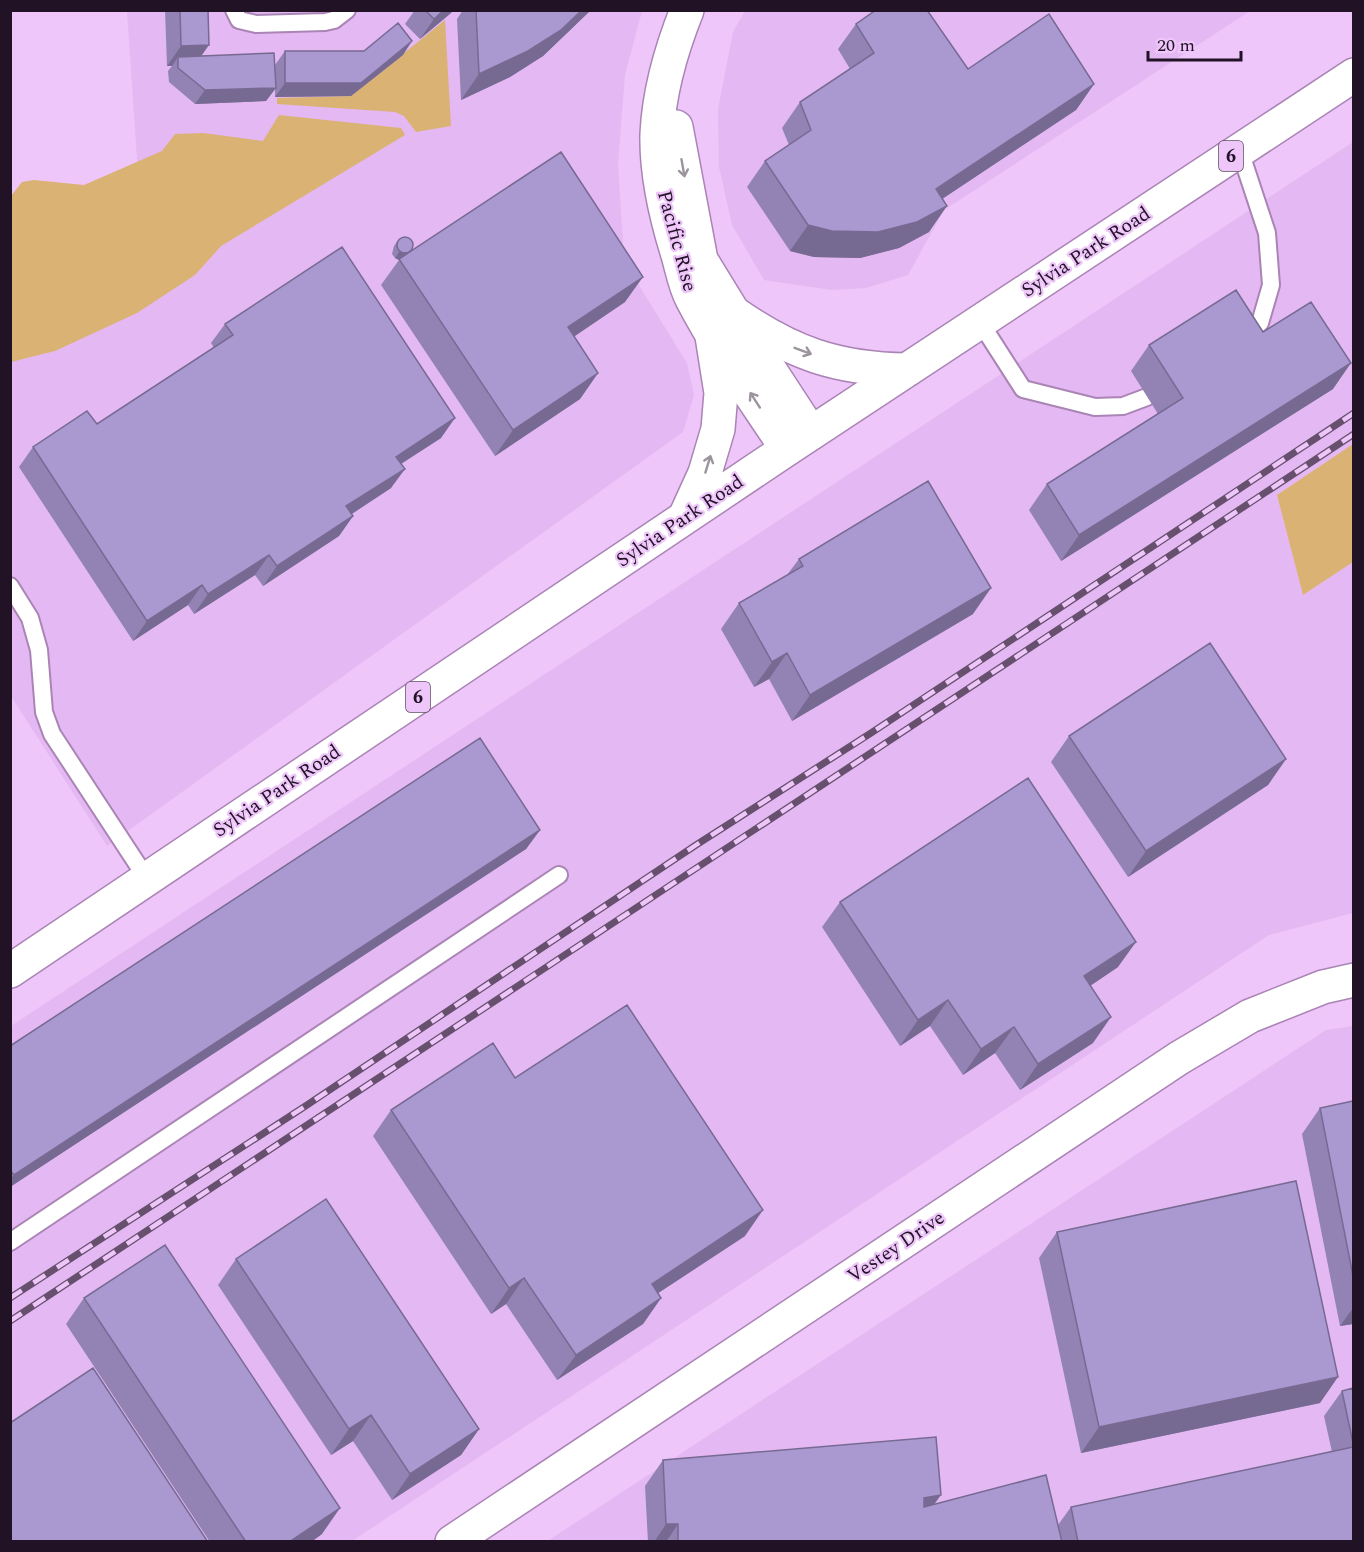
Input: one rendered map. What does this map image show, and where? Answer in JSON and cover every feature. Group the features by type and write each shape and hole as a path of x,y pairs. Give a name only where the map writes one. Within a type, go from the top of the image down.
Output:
{"main road":[{"name":"Pacific Rise","path":"687,10 674,44 664,83 657,135 661,189 670,233 691,297 722,322"},
{"name":"Pacific Rise","path":"708,10 683,83 675,130 701,260 722,322 799,441"},
{"name":"Sylvia Park Road","path":"10,971 799,441 1353,75"},
{"path":"685,518 705,473 718,429 722,322 764,334 828,362 876,370 907,370"},
{"name":"Vestey Drive","path":"452,1542 1179,1058 1250,1016 1323,987 1353,980"}],"lane":[{"path":"234,10 239,20 256,24 325,22 334,20 348,10"},
{"path":"1235,342 1260,323 1271,285 1267,233 1239,151"},
{"path":"980,322 1023,389 1095,407 1123,406 1147,397"},
{"path":"10,586 30,618 39,650 44,712 52,734 147,879"},
{"path":"10,1242 559,875"}],"shaded area":[{"path":"127,11 642,11 625,75 618,164 623,244 640,287 687,363 694,395 683,432 107,846 11,696 10,285 138,174"},
{"path":"745,11 1250,11 944,210 908,275 866,288 832,290 764,280 732,225 719,167 718,109 733,32"},
{"path":"445,20 451,126 416,132 404,116 395,112 277,104 277,98 351,96"},
{"path":"279,115 401,128 405,135 221,246 195,275 137,313 55,351 11,362 11,196 22,182 34,180 84,185 162,151 175,134 203,133 263,141"},
{"path":"1353,142 1353,444 1277,495 1303,595 1353,562 1353,913 1269,935 352,1541 11,1542 11,1026"},
{"path":"1353,444 1353,562 1303,595 1277,495"},
{"path":"1353,1026 1353,1541 546,1542 1326,1030"}],"building":[{"path":"180,10 208,10 209,45 181,46"},
{"path":"425,10 444,10 434,19"},
{"path":"476,10 582,10 561,30 528,51 479,74"},
{"path":"876,10 927,10 968,69 1049,14 1094,84 936,189 947,206 917,222 878,232 832,231 808,225 765,161 811,130 800,102 874,53 856,24"},
{"path":"398,23 412,41 361,83 285,83 285,51 364,51"},
{"path":"274,53 276,88 205,90 178,68 178,57"},
{"path":"561,152 643,277 568,327 598,373 513,430 399,259"},
{"path":"405,237 411,239 413,245 411,251 405,253 399,251 397,245 399,239"},
{"path":"342,247 455,418 396,457 405,469 346,506 353,516 277,566 269,555 208,594 202,585 147,621 33,447 87,411 97,424 233,335 225,324"},
{"path":"1236,290 1263,332 1311,302 1351,363 1079,535 1047,484 1183,398 1149,345"},
{"path":"928,481 991,588 810,695 787,653 772,662 739,603 803,566 799,559"},
{"path":"1210,643 1286,759 1146,851 1069,736"},
{"path":"480,738 540,830 14,1175 10,1170 10,1046"},
{"path":"1028,778 1136,942 1084,976 1111,1017 1038,1064 1014,1027 981,1049 948,1000 918,1020 840,902"},
{"path":"627,1005 763,1210 652,1284 661,1298 576,1355 524,1278 509,1288 391,1110 493,1043 515,1078"},
{"path":"1353,1101 1353,1276 1320,1108"},
{"path":"1296,1181 1338,1377 1099,1427 1057,1232"},
{"path":"326,1199 479,1429 410,1474 371,1415 349,1429 236,1259"},
{"path":"165,1245 340,1508 289,1542 246,1542 84,1298"},
{"path":"93,1368 208,1542 10,1542 10,1423"},
{"path":"1353,1388 1353,1443 1342,1391"},
{"path":"936,1437 941,1495 924,1498 924,1507 1046,1475 1062,1542 678,1542 678,1524 666,1524 663,1460"},
{"path":"1353,1447 1353,1542 1078,1542 1071,1507"}],"railway":[{"path":"10,1298 304,1107 696,845 871,733 1354,413"},
{"path":"10,1321 1354,434"}]}
